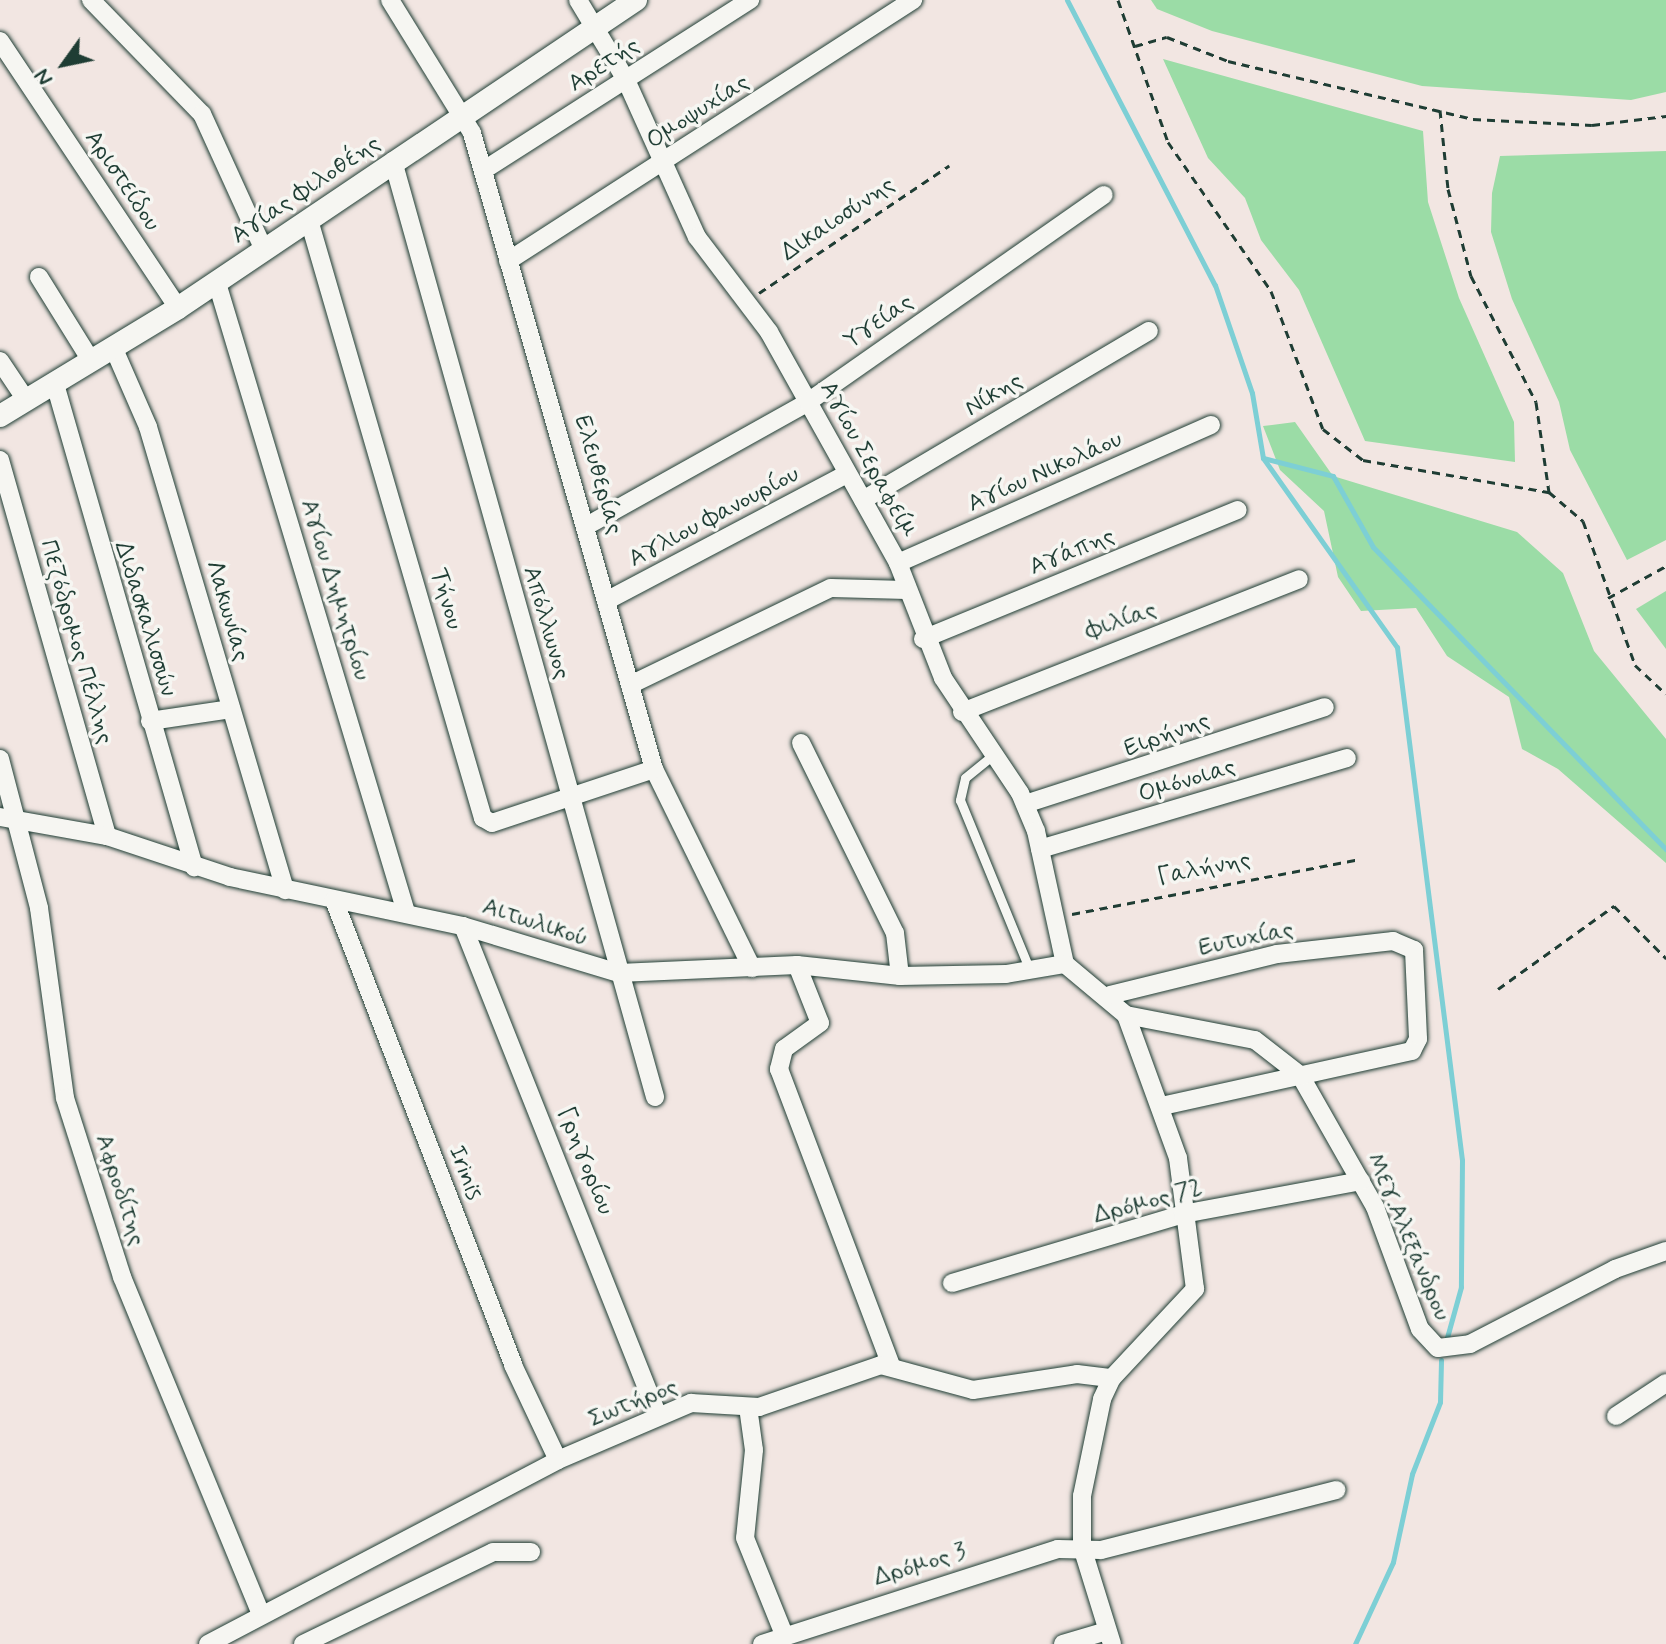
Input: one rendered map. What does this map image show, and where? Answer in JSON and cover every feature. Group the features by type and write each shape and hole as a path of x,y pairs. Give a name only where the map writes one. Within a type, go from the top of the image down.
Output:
{"street":[{"path":"91,0 202,114 264,250"},
{"name":"Ελευθερίας","path":"390,0 463,120 484,170 508,261 590,524 606,601 654,769 752,968"},
{"name":"Αγίου Σεραφείμ","path":"578,0 626,80 666,162 697,237 746,301 808,402 845,475 863,500 898,563 923,639 962,712 1025,804 1040,849 1065,964"},
{"name":"Αγίας Φιλοθέης","path":"0,416 114,349 217,283 393,161 463,120 636,0"},
{"name":"Αρετής","path":"484,170 750,0"},
{"name":"Ομοψυχίας","path":"508,261 913,0"},
{"name":"Αριστείδου","path":"0,41 178,308"},
{"name":"Απόλλωνος","path":"393,161 655,1097"},
{"name":"Υγείας","path":"590,524 808,402 1104,195"},
{"name":"Τήνου","path":"309,220 483,818 492,823 654,769"},
{"path":"39,277 92,362"},
{"name":"Αγίου Δημητρίου","path":"217,283 406,912"},
{"name":"Νίκης","path":"863,500 1149,331"},
{"name":"Λακωνίας","path":"114,349 148,427 285,890"},
{"path":"0,361 26,400"},
{"name":"Διδασκαλισσών","path":"55,384 194,867"},
{"name":"Αγίου Νικολάου","path":"898,563 1211,425"},
{"name":"Πεζόδρομος Πέλλης","path":"0,460 107,836"},
{"name":"Αγλιου Φανουρίου","path":"606,601 845,475"},
{"name":"Αγάπης","path":"923,639 1238,510"},
{"name":"Φιλίας","path":"962,712 1299,579"},
{"path":"630,685 831,588 907,590"},
{"name":"Ειρήνης","path":"1025,804 1325,707"},
{"path":"150,721 231,709"},
{"path":"801,743 895,933 900,976"},
{"name":"Ομόνοιας","path":"1040,849 1347,758"},
{"name":"Αφροδίτης","path":"0,759 8,818 42,923 65,1098 122,1277 261,1615"},
{"name":"Αιτωλικού","path":"8,818 107,836 194,867 285,890 406,912 463,926 619,973 797,965 900,976 1030,971 1065,964"},
{"name":"Irinis","path":"334,900 513,1365 558,1460"},
{"name":"Γρηγορίου","path":"463,926 658,1416"},
{"name":"Ευτυχίας","path":"1110,995 1277,954 1393,941 1408,943 1416,955 1415,1048 1300,1075"},
{"path":"1063,1644 1109,1637 1088,1549 1082,1496 1112,1378 1195,1289 1178,1158 1126,1015 1110,995 1065,964"},
{"path":"797,965 820,1023 784,1049 779,1069 891,1365 973,1390 1077,1374 1112,1378"},
{"name":"Μεγ.Αλεξάνδρου","path":"1126,1015 1255,1040 1300,1075 1361,1181 1420,1329 1438,1348 1470,1344 1666,1251"},
{"path":"1161,1106 1300,1075"},
{"name":"Δρόμος 72","path":"952,1283 1183,1214 1361,1181"},
{"name":"Σωτήρος","path":"208,1644 558,1460 658,1416 691,1403 748,1407 891,1365"},
{"path":"1616,1416 1666,1383"},
{"path":"748,1407 754,1450 745,1538 783,1632"},
{"name":"Δρόμος 3","path":"762,1644 783,1632 1088,1549 1336,1490"},
{"path":"303,1644 493,1552 531,1552"}],"lane":[{"path":"993,755 965,778 960,800 1030,971"}],"path":[{"path":"1118,0 1135,46 1135,64 1168,142 1271,291 1323,429 1363,460 1549,492 1583,521 1608,598 1635,665 1666,694"},
{"path":"1135,46 1167,37 1228,61 1440,110 1592,125 1666,116"},
{"path":"1440,110 1448,189 1471,276 1536,402 1549,492"},
{"name":"Δικαιοσύνης","path":"746,301 949,166"},
{"path":"1608,598 1666,566"},
{"name":"Γαλήνης","path":"1056,917 1359,859"},
{"path":"1498,989 1614,906 1666,958"}],"green space":[{"path":"1151,0 1666,0 1666,92 1631,100 1422,86 1212,31 1157,9"},
{"path":"1163,59 1423,131 1428,202 1459,298 1514,422 1515,462 1365,441 1299,290 1261,240 1245,198 1208,158"},
{"path":"1666,151 1666,540 1627,560 1570,450 1559,402 1512,299 1491,232 1492,193 1500,156"},
{"path":"1295,422 1333,476 1517,532 1563,573 1594,651 1666,739 1666,863 1558,769 1522,749 1509,697 1447,656 1416,608 1361,611 1338,577 1324,511 1280,470 1263,426"},
{"path":"1666,591 1666,649 1636,609"}],"waterway":[{"path":"1067,0 1215,285 1252,393 1263,458 1397,647 1462,1160 1461,1287 1446,1341"},
{"path":"1263,458 1333,476 1373,547 1666,849"},
{"path":"1355,1644 1393,1562 1412,1474 1440,1402 1441,1360"}]}
